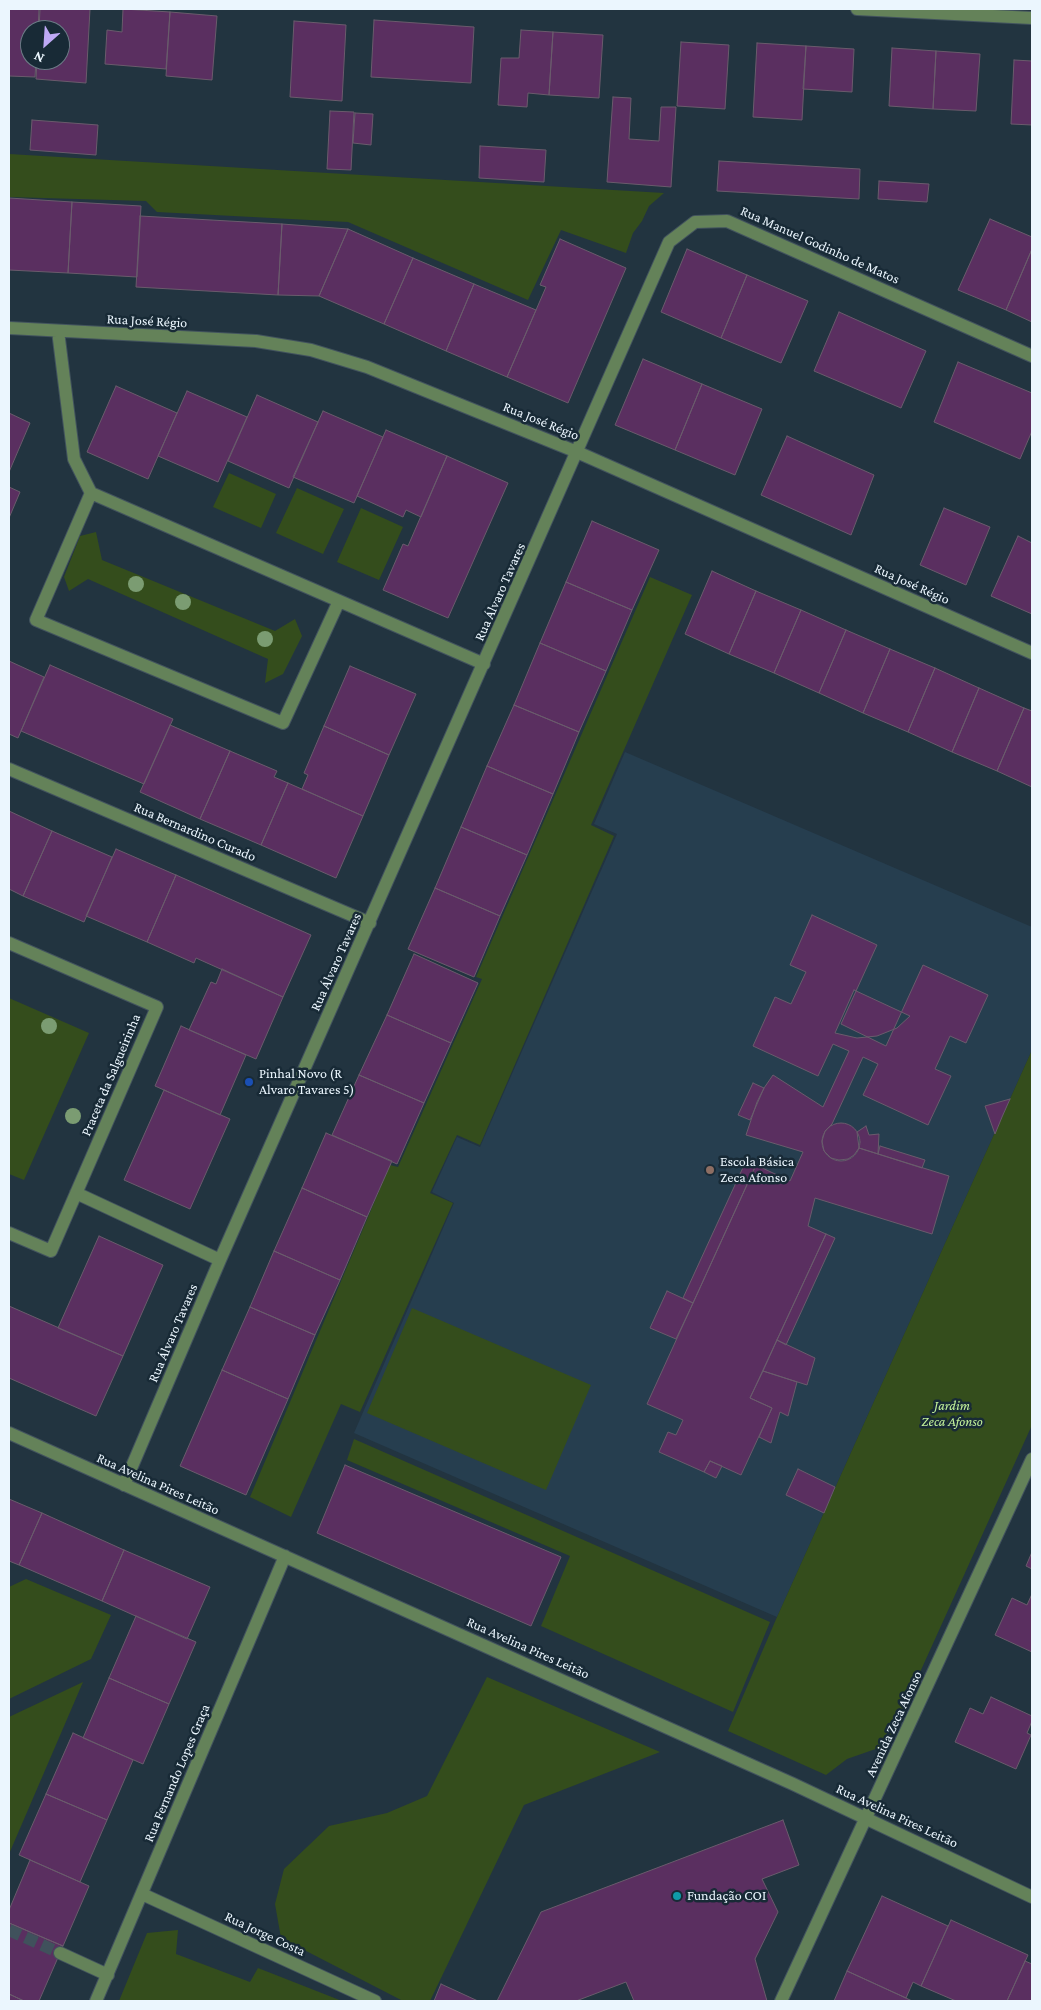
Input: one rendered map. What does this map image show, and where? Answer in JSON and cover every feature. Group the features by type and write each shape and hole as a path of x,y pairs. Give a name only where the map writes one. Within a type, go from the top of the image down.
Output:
{"street":[{"path":"857,9 1032,18"},
{"name":"Rua Manuel Godinho de Matos","path":"577,452 669,242 695,222 727,221 1032,356"},
{"name":"Rua José Régio","path":"9,328 256,341 311,350 367,367 577,452 1032,653"},
{"path":"58,331 74,460 91,493 484,664"},
{"name":"Rua Álvaro Tavares","path":"124,1485 220,1260 577,452"},
{"path":"91,493 36,620 283,723 339,601"},
{"name":"Rua Bernardino Curado","path":"9,769 370,923"},
{"name":"Praceta da Salgueirinha","path":"9,943 157,1007 51,1251 9,1233"},
{"path":"76,1193 220,1260"},
{"name":"Rua Avelina Pires Leitão","path":"9,1433 868,1818 1032,1897"},
{"name":"Avenida Zeca Afonso","path":"782,2001 1032,1459"},
{"name":"Rua Fernando Lopes Graça","path":"96,2001 285,1556"},
{"name":"Rua Jorge Costa","path":"142,1894 374,2001"},
{"path":"60,1953 108,1975"}],"shaded area":[{"name":"Escola Básica Zeca Afonso","path":"625,752 1032,927 1032,1050 777,1617 354,1433 454,1203 432,1192 457,1137 480,1147 617,834 594,824"}],"green space":[{"path":"9,154 664,193 649,206 642,221 633,233 626,253 561,230 528,300 348,222 157,212 146,201 9,197"},
{"path":"229,473 276,494 261,528 213,507"},
{"path":"297,488 344,509 323,554 276,533"},
{"path":"361,508 403,527 379,580 337,562"},
{"path":"96,532 102,560 275,631 295,619 302,636 283,674 265,683 268,659 88,579 69,591 64,577 80,536"},
{"path":"650,577 692,595 591,825 614,836 480,1145 457,1135 430,1193 453,1203 360,1412 341,1404 291,1517 250,1497 390,1165 398,1167 482,979 476,977"},
{"path":"9,998 89,1033 24,1180 9,1174"},
{"name":"Jardim Zeca Afonso","path":"1032,1050 1032,1425 887,1745 847,1759 826,1775 728,1731 777,1617"},
{"path":"412,1308 591,1385 546,1490 367,1413"},
{"path":"354,1439 770,1622 733,1712 541,1626 570,1556 347,1460"},
{"path":"26,1579 111,1615 91,1659 9,1699 9,1587"},
{"path":"487,1677 660,1752 524,1805 430,2001 403,2001 281,1938 275,1904 284,1869 329,1826 387,1813 427,1796"},
{"path":"83,1682 9,1854 9,1717"},
{"path":"178,1930 176,1954 250,1982 258,1968 342,2001 119,2001 147,1933"}],"building":[{"path":"9,9 39,9 38,20 20,20 20,70 35,70 35,77 9,76"},
{"path":"40,9 90,9 86,83 36,79 36,70 70,70 70,20 39,20"},
{"path":"123,9 170,12 166,69 105,64 107,30 122,32"},
{"path":"170,12 217,16 212,80 166,76"},
{"path":"374,20 474,27 471,83 371,77"},
{"path":"294,21 346,25 342,101 290,97"},
{"path":"521,30 553,32 549,95 528,93 527,107 498,105 501,58 519,58"},
{"path":"553,32 603,35 599,98 549,95"},
{"path":"681,42 729,45 725,109 677,106"},
{"path":"757,43 806,46 802,120 753,117"},
{"path":"806,46 854,49 852,92 803,89"},
{"path":"892,48 936,51 933,109 889,106"},
{"path":"936,51 980,54 976,111 933,109"},
{"path":"1014,60 1032,61 1032,125 1011,124"},
{"path":"613,97 631,98 629,139 659,141 661,107 676,107 671,187 607,182"},
{"path":"330,111 354,112 351,170 327,169"},
{"path":"355,113 373,114 371,145 353,143"},
{"path":"32,120 98,125 96,155 30,150"},
{"path":"480,146 546,150 544,182 479,178"},
{"path":"719,161 860,169 859,199 717,191"},
{"path":"879,181 929,184 927,202 878,199"},
{"path":"9,198 72,202 68,273 9,270"},
{"path":"72,202 141,206 137,277 68,273"},
{"path":"140,216 282,224 278,295 136,287"},
{"path":"990,219 1032,237 1032,249 1006,310 958,290"},
{"path":"282,224 348,229 319,296 278,295"},
{"path":"348,229 413,258 384,324 319,296"},
{"path":"560,239 626,268 568,403 507,377 546,287 540,285"},
{"path":"687,249 747,275 721,338 661,312"},
{"path":"1032,249 1032,322 1006,310"},
{"path":"413,258 474,284 446,351 384,324"},
{"path":"747,275 808,301 781,363 721,338"},
{"path":"474,284 536,310 507,377 446,351"},
{"path":"839,312 926,351 901,408 814,371"},
{"path":"643,359 702,384 675,450 615,425"},
{"path":"958,362 1032,393 1032,431 1020,459 934,422"},
{"path":"702,384 762,409 735,475 675,450"},
{"path":"116,386 177,413 148,479 87,452"},
{"path":"187,391 247,417 218,482 158,456"},
{"path":"257,395 318,422 289,488 228,461"},
{"path":"323,411 383,437 354,503 293,477"},
{"path":"9,413 30,423 9,472"},
{"path":"386,430 447,456 421,517 406,510 403,517 357,496"},
{"path":"787,436 874,475 851,535 761,495"},
{"path":"447,456 508,483 448,618 383,590 403,544 408,546"},
{"path":"9,487 20,492 9,518"},
{"path":"944,508 990,527 966,585 920,565"},
{"path":"592,521 659,550 632,610 566,582"},
{"path":"1018,536 1032,543 1032,614 991,596"},
{"path":"712,571 756,591 729,654 685,634"},
{"path":"566,582 632,610 606,671 540,643"},
{"path":"756,591 801,610 774,673 729,654"},
{"path":"801,610 846,630 819,693 774,673"},
{"path":"846,630 890,649 863,713 819,693"},
{"path":"540,643 606,671 579,732 514,705"},
{"path":"890,649 935,668 908,732 863,713"},
{"path":"9,661 44,677 18,738 9,734"},
{"path":"50,665 173,719 144,784 21,731"},
{"path":"350,666 416,694 389,755 324,726"},
{"path":"935,668 979,688 952,752 908,732"},
{"path":"979,688 1024,708 997,771 952,752"},
{"path":"514,705 579,732 553,794 487,766"},
{"path":"1024,708 1032,711 1032,787 997,771"},
{"path":"170,725 230,751 200,819 140,792"},
{"path":"324,726 389,755 363,816 302,789 308,775 304,773"},
{"path":"230,751 277,771 274,777 288,783 261,845 200,819"},
{"path":"487,766 553,794 527,855 461,827"},
{"path":"288,783 363,816 336,878 261,845"},
{"path":"9,811 52,831 23,896 9,889"},
{"path":"461,827 527,855 500,916 435,888"},
{"path":"52,831 112,857 84,922 23,896"},
{"path":"116,849 176,875 147,942 86,916"},
{"path":"176,875 311,935 283,997 196,958 194,963 147,942"},
{"path":"435,888 500,916 474,977 408,949"},
{"path":"812,915 877,945 841,1024 886,1046 923,965 988,995 966,1043 950,1036 935,1069 951,1076 928,1125 863,1095 878,1064 863,1057 832,1124 825,1131 822,1141 824,1151 831,1158 839,1160 848,1159 859,1148 949,1176 932,1234 815,1198 808,1226 826,1234 750,1398 772,1408 741,1475 710,1461 704,1472 659,1452 668,1432 676,1435 683,1420 647,1404 756,1165 790,1181 803,1152 746,1135 757,1102 764,1088 773,1075 823,1107 849,1051 833,1044 818,1076 753,1046 775,997 791,1004 806,972 790,965"},
{"path":"414,954 478,983 451,1043 387,1015"},
{"path":"222,969 283,997 256,1059 189,1030 211,982 216,984"},
{"path":"854,990 910,1016 897,1028 877,1036 857,1038 835,1033"},
{"path":"387,1015 451,1043 424,1103 359,1075"},
{"path":"181,1026 246,1055 220,1115 155,1086"},
{"path":"359,1075 424,1103 397,1164 332,1135"},
{"path":"753,1083 764,1088 750,1120 738,1115"},
{"path":"164,1090 230,1119 190,1209 124,1180"},
{"path":"1010,1099 1002,1117 995,1134 985,1106"},
{"path":"841,1123 854,1129 860,1142 854,1155 841,1161 828,1155 822,1142 828,1129"},
{"path":"866,1126 869,1135 879,1134 878,1154 859,1148 857,1132"},
{"path":"326,1133 392,1161 367,1217 302,1188"},
{"path":"880,1146 925,1160 922,1168 878,1154"},
{"path":"746,1161 756,1165 693,1303 683,1298"},
{"path":"302,1188 367,1217 340,1280 274,1251"},
{"path":"826,1234 835,1238 786,1345 777,1340"},
{"path":"99,1236 163,1265 123,1356 58,1328"},
{"path":"274,1251 340,1280 315,1335 250,1307"},
{"path":"667,1291 693,1303 676,1339 650,1328"},
{"path":"9,1306 123,1356 96,1416 9,1378"},
{"path":"250,1307 315,1335 288,1399 222,1370"},
{"path":"777,1340 815,1358 807,1385 763,1371"},
{"path":"222,1370 288,1399 246,1495 180,1466"},
{"path":"763,1371 797,1382 788,1416 780,1412 771,1443 759,1437 772,1408 750,1398"},
{"path":"710,1461 722,1466 716,1478 704,1472"},
{"path":"345,1465 561,1557 531,1626 317,1533"},
{"path":"798,1469 835,1487 824,1513 786,1495"},
{"path":"9,1499 42,1513 19,1565 9,1561"},
{"path":"42,1513 124,1550 102,1601 19,1565"},
{"path":"124,1550 210,1587 187,1639 102,1601"},
{"path":"1032,1552 1032,1569 1026,1566"},
{"path":"1032,1594 1032,1652 995,1635 1012,1598 1027,1605"},
{"path":"136,1616 196,1642 169,1704 109,1678"},
{"path":"109,1678 169,1704 143,1764 83,1738"},
{"path":"991,1697 1032,1716 1027,1733 1031,1735 1016,1769 955,1742 970,1708 983,1714"},
{"path":"73,1733 133,1760 107,1820 46,1794"},
{"path":"46,1794 107,1820 80,1882 19,1855"},
{"name":"Fundação COI","path":"783,1820 799,1865 762,1879 778,1912 755,1959 767,2001 634,2001 626,1982 576,2001 497,2001 541,1912"},
{"path":"30,1860 89,1886 63,1946 9,1923 9,1910"},
{"path":"882,1896 948,1926 921,1986 913,1982 906,1998 847,1971"},
{"path":"951,1920 1028,1955 1007,2001 956,2001 921,1986"},
{"path":"9,1923 63,1946 39,2001 24,2001 9,1994"},
{"path":"1025,1961 1032,1964 1032,2001 1007,2001"},
{"path":"847,1971 906,1998 912,2001 834,2001"},
{"path":"441,1984 478,2001 434,2001"},
{"path":"9,1994 24,2001 9,2001"}],"tunnel":[{"path":"9,1930 60,1953"}],"place":[{"name":"Pinhal Novo (R Alvaro Tavares 5)","path":"249,1082"},
{"name":"Escola Básica Zeca Afonso","path":"710,1170"},
{"name":"Fundação COI","path":"677,1896"}]}
